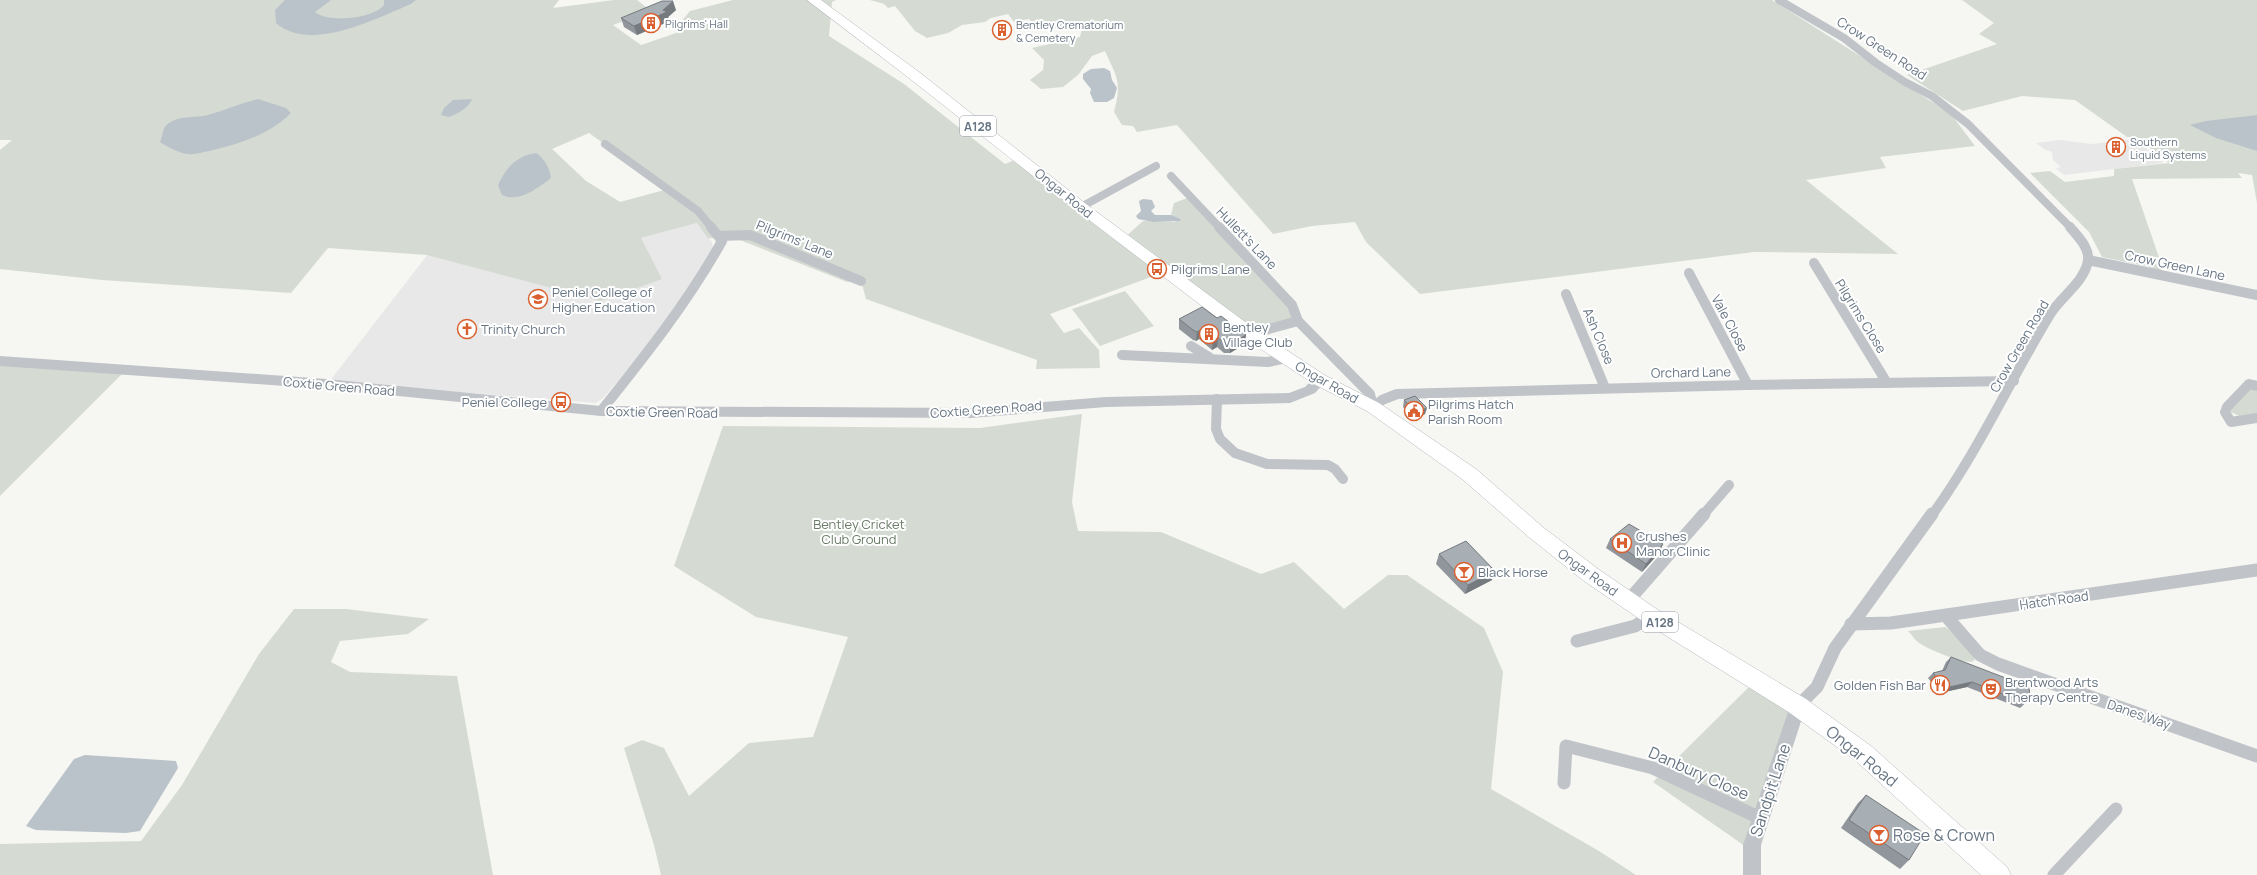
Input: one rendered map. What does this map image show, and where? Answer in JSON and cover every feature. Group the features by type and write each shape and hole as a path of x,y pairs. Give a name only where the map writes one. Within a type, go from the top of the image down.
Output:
{"main road":[{"name":"Ongar Road","path":"813,0 914,75 1081,207 1250,334 1320,380 1374,407 1469,474 1553,546 1628,601 1798,706 1863,753 1999,875"}],"street":[{"name":"Crow Green Road","path":"1779,0 1844,38 1876,63 1905,82 1932,96 1968,124 2068,224 2085,246 2088,260 2084,273 2052,312 2014,382 1958,478 1851,624 1835,648 1817,688 1798,706"},
{"path":"600,411 659,338 707,270 722,241 698,211 605,144"},
{"path":"1081,207 1156,166"},
{"name":"Hullett's Lane","path":"1171,176 1292,305 1298,321 1370,394 1374,407"},
{"name":"Pilgrims' Lane","path":"719,236 750,235 861,281"},
{"name":"Crow Green Lane","path":"2088,260 2257,295"},
{"name":"Pilgrims Close","path":"1814,263 1887,383"},
{"name":"Vale Close","path":"1689,273 1748,385"},
{"name":"Ash Close","path":"1566,294 1605,388"},
{"path":"1250,334 1298,321"},
{"path":"1191,346 1210,358"},
{"path":"1122,355 1210,358 1268,362 1286,358"},
{"name":"Coxtie Green Road","path":"0,361 327,384 600,411 971,413 1054,405 1290,398 1310,390 1320,380"},
{"name":"Orchard Lane","path":"1374,407 1382,400 1397,394 1748,385 2014,382"},
{"path":"2257,386 2249,384 2227,407 2225,412 2231,422 2257,418"},
{"path":"1218,399 1216,428 1220,439 1230,450 1247,460 1267,464 1325,464 1337,470 1343,478"},
{"path":"1628,601 1730,485"},
{"name":"Hatch Road","path":"1851,624 1870,625 1946,616 2257,570"},
{"path":"1577,641 1635,626 1651,616"},
{"name":"Danes Way","path":"1946,616 1980,655 1998,664 2257,756"},
{"name":"Sandpit Lane","path":"1752,875 1752,845 1798,706"},
{"name":"Danbury Close","path":"1564,783 1566,746 1653,768 1760,818"},
{"path":"2054,875 2116,809"}],"shaded area":[{"path":"285,0 331,0 315,12 330,18 350,18 370,14 378,10 384,5 384,0 416,0 411,4 361,25 324,34 306,35 290,31 276,23 275,10"},
{"path":"1104,68 1110,71 1112,80 1117,88 1114,98 1107,102 1094,102 1090,93 1091,89 1083,79 1083,74 1091,69"},
{"path":"258,99 286,108 291,113 273,127 253,138 209,151 193,154 184,153 173,150 160,142 165,127 174,120 208,115"},
{"path":"472,99 465,108 459,112 449,117 441,115 444,108 453,100"},
{"path":"2257,115 2257,151 2216,138 2190,125 2206,121"},
{"path":"2135,139 2163,163 2064,175 2056,168 2061,167 2053,160 2052,152 2044,149 2036,143 2060,140 2091,144"},
{"name":"Peniel College of Higher Education","path":"514,143 552,149 586,181 620,202 641,238 697,223 712,242 713,250 660,332 603,398 596,403 329,382"},
{"path":"536,153 546,164 551,178 534,190 522,196 508,197 502,195 498,185 508,168 517,160"},
{"path":"1143,199 1152,200 1155,207 1151,211 1155,215 1171,215 1181,219 1180,221 1153,222 1138,219 1136,216 1141,211 1139,201"},
{"path":"85,755 176,761 178,768 140,831 126,833 36,830 26,826 74,759"}],"green space":[{"path":"0,0 559,0 553,8 614,0 637,0 651,11 613,25 641,45 682,31 677,27 690,11 733,0 836,0 832,2 829,36 904,84 1005,164 1020,158 1123,239 1143,221 1174,222 1181,219 1171,215 1174,203 1190,197 1292,305 1298,321 1250,334 1164,270 1159,274 1050,314 1064,333 1079,328 1099,350 1100,368 1036,369 1037,360 866,299 861,281 847,282 740,240 708,238 697,223 641,238 662,279 601,301 427,255 328,248 291,293 102,280 0,269 0,150 12,140 0,140","holes":["589,133 668,189 620,202 586,181 552,149"]},
{"path":"870,0 1772,0 1951,114 1975,146 1880,157 1886,168 1806,180 1898,254 1754,252 1420,294 1366,242 1355,222 1312,226 1273,234 1177,125 1137,132 1133,126 1122,125 1114,112 1118,93 1117,80 1105,51 1092,56 1078,75 1063,87 1041,89 1030,80 1043,70 1044,60 1032,48 1080,37 1082,29 1034,27 1029,19 1014,22 1008,14 991,18 985,22 962,25 948,33 927,38 915,31 895,6 888,8 884,4"},
{"path":"1962,0 2257,0 2257,203 2252,175 2238,173 2242,178 2132,179 2163,269 2152,273 2149,267 2102,257 2089,232 2030,173 2050,171 2065,182 2114,176 2114,169 2169,163 2136,137 2127,137 2075,100 2022,96 1963,111 1907,75 1997,44 1979,34 1994,23"},
{"path":"1125,291 1154,326 1100,346 1072,309"},
{"path":"0,361 126,370 0,496"},
{"path":"2252,387 2257,388 2257,414 2239,416 2231,412 2231,409"},
{"name":"Bentley Cricket Club Ground","path":"1082,414 1072,502 1078,531 1161,532 1261,574 1294,562 1344,609 1388,575 1407,575 1484,628 1503,672 1491,789 1599,851 1636,875 661,875 654,845 624,748 642,740 664,748 689,796 749,743 813,737 848,637 756,617 674,566 723,426 980,428"},
{"path":"294,609 346,609 429,619 408,634 340,641 331,662 350,672 457,676 493,875 0,875 0,844 141,841 182,785 259,654"},
{"path":"1945,627 1956,634 1975,655 1974,661 1962,661 1930,649 1919,643 1908,631"},
{"path":"1756,680 1798,706 1752,851 1653,782"}],"building":[{"path":"662,1 673,1 663,10 667,12 634,26 621,18"},
{"path":"1202,307 1217,318 1221,316 1246,335 1230,344 1225,343 1218,338 1213,340 1200,330 1197,332 1193,330 1179,319"},
{"path":"1415,396 1427,408 1416,412 1404,400"},
{"path":"1629,524 1663,544 1646,564 1610,539"},
{"path":"1466,541 1495,571 1468,585 1439,554"},
{"path":"1951,657 2029,687 2030,699 2025,697 2026,703 1972,682 1945,688 1933,673 1945,670"},
{"path":"1866,795 1925,834 1909,860 1849,820"}],"place":[{"name":"Pilgrims' Hall","path":"651,23"},
{"name":"Bentley Crematorium & Cemetery","path":"1002,30"},
{"name":"Southern Liquid Systems","path":"2116,147"},
{"name":"Pilgrims Lane","path":"1157,269"},
{"name":"Peniel College of Higher Education","path":"538,299"},
{"name":"Trinity Church","path":"467,329"},
{"name":"Bentley Village Club","path":"1209,334"},
{"name":"Peniel College","path":"561,402"},
{"name":"Pilgrims Hatch Parish Room","path":"1414,411"},
{"name":"Crushes Manor Clinic","path":"1622,543"},
{"name":"Black Horse","path":"1464,572"},
{"name":"Golden Fish Bar","path":"1940,685"},
{"name":"Brentwood Arts Therapy Centre","path":"1991,689"},
{"name":"Rose & Crown","path":"1879,835"}]}
